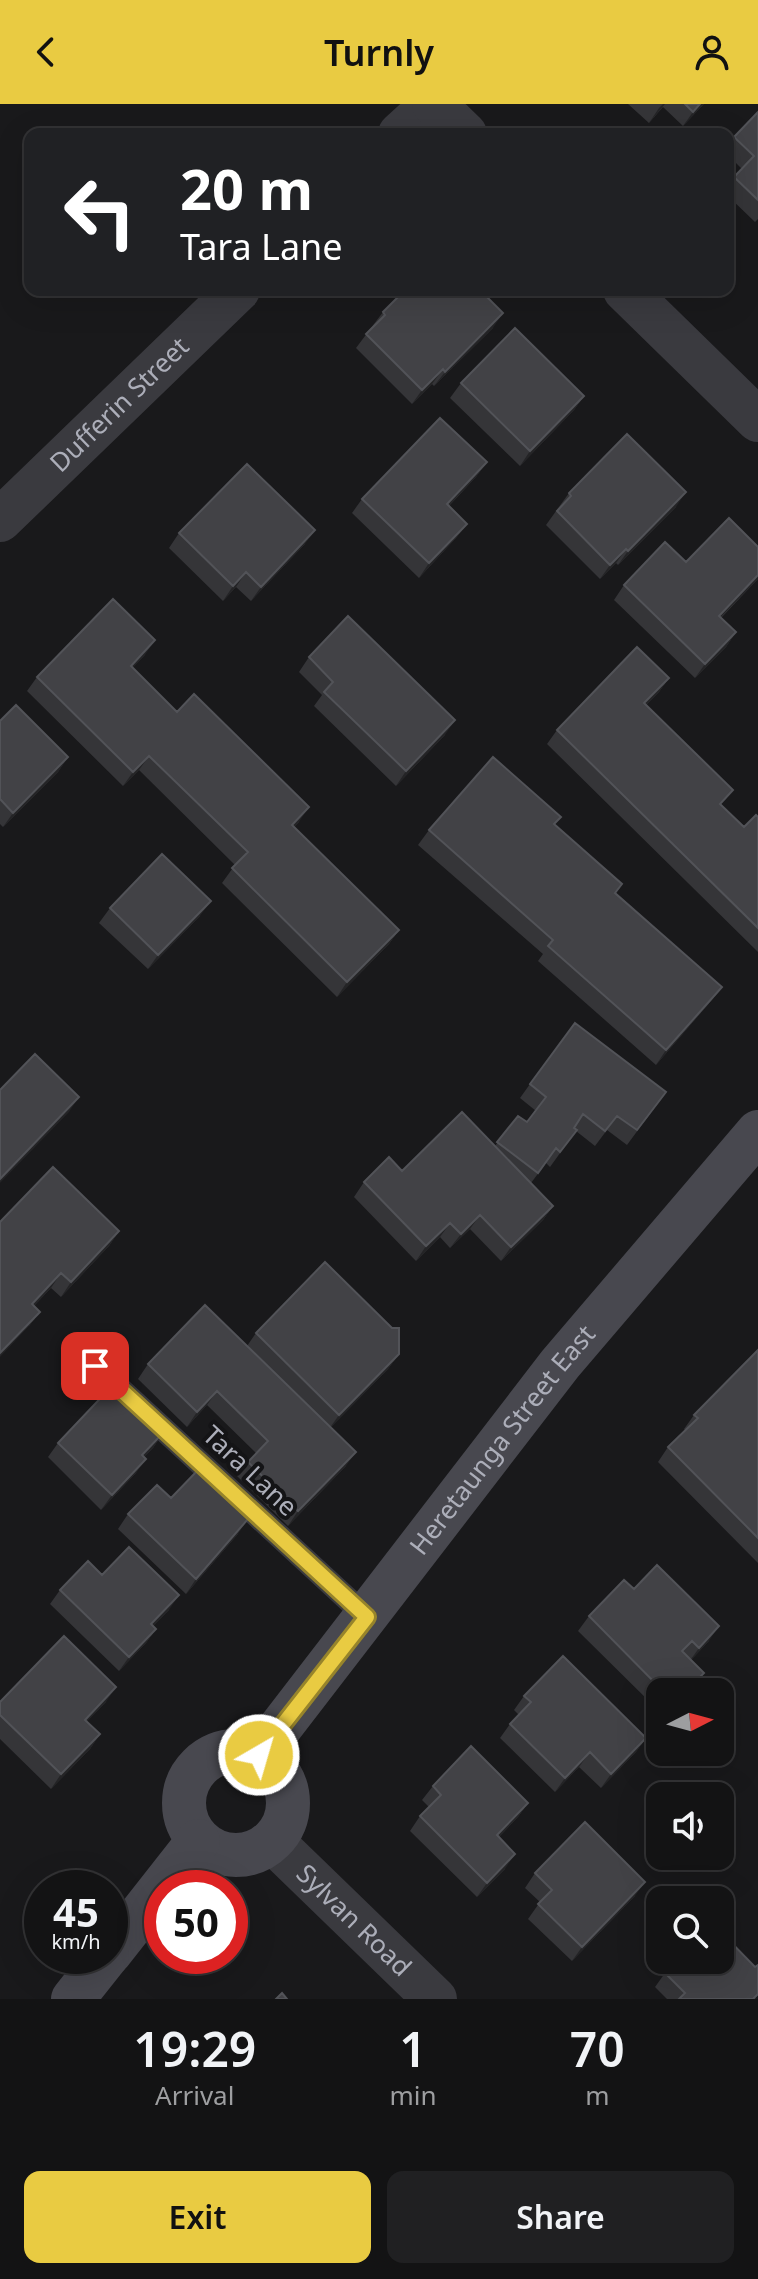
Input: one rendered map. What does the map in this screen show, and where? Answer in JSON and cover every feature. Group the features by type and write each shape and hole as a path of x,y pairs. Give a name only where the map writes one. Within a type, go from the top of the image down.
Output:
{"main road":[{"name":"Heretaunga Street East","path":"259,1755 560,1364 758,1132"},
{"path":"229,1750 259,1755 272,1765 288,1795 283,1828 272,1841 244,1855 227,1855 198,1841 184,1815 183,1800 186,1786 203,1762 229,1750"},
{"path":"128,1930 198,1841"},
{"path":"73,1999 93,1974"}],"street":[{"path":"407,128 434,104 459,128"},
{"name":"Dufferin Street","path":"0,520 232,296"},
{"path":"631,296 758,420"},
{"name":"Sylvan Road","path":"272,1841 435,1999"}],"lane":[{"name":"Tara Lane","path":"95,1366 367,1617"}],"building":[{"path":"685,104 700,104 693,112"},
{"path":"758,112 758,200 734,177 754,156 734,137"},
{"path":"399,296 486,296 503,313 445,372 443,369 422,390 366,334 385,315 383,312"},
{"path":"515,328 584,396 530,451 461,383"},
{"path":"440,418 487,462 447,504 467,524 429,563 362,499"},
{"path":"627,434 686,492 610,565 557,511 571,496 569,493"},
{"path":"247,464 315,530 261,587 246,572 233,586 179,533"},
{"path":"729,518 758,547 758,575 719,616 736,632 705,664 624,585 665,542 686,562"},
{"path":"113,599 155,640 131,666 177,712 194,694 309,807 292,825 399,930 347,982 232,868 248,852 149,756 133,772 37,677"},
{"path":"348,616 455,720 406,771 324,692 333,682 309,657"},
{"path":"637,647 669,678 644,703 733,790 720,804 744,827 756,815 758,817 758,928 557,730"},
{"path":"16,705 68,757 13,813 0,799 0,721"},
{"path":"493,757 561,817 554,824 622,884 615,893 722,987 666,1050 548,946 553,940 429,830"},
{"path":"162,854 211,901 158,955 110,908"},
{"path":"575,1023 666,1092 637,1130 617,1116 605,1131 583,1114 574,1128 577,1130 560,1152 556,1148 538,1173 497,1142 518,1116 527,1122 546,1097 530,1084"},
{"path":"35,1054 79,1097 0,1179 0,1090"},
{"path":"462,1112 553,1206 511,1247 480,1215 461,1234 450,1223 426,1246 364,1182 389,1157 402,1171"},
{"path":"53,1167 119,1231 71,1282 61,1273 32,1304 40,1312 0,1353 0,1222"},
{"path":"325,1262 392,1328 399,1328 399,1354 339,1415 256,1333"},
{"path":"205,1305 356,1452 298,1511 248,1462 268,1441 217,1391 197,1412 148,1364"},
{"path":"758,1350 758,1538 668,1447 698,1418 694,1415"},
{"path":"113,1385 163,1433 142,1455 146,1459 112,1495 58,1443"},
{"path":"198,1470 248,1519 196,1579 128,1514 157,1485 171,1498"},
{"path":"129,1547 179,1595 151,1624 156,1629 129,1657 60,1590 88,1561 102,1575"},
{"path":"657,1565 719,1626 699,1648 692,1641 682,1651 704,1673 699,1678 650,1678 589,1616 624,1580 634,1589"},
{"path":"64,1636 116,1687 85,1720 100,1734 61,1774 0,1715 0,1702"},
{"path":"563,1656 646,1738 611,1774 590,1752 565,1778 510,1724 531,1702 524,1696"},
{"path":"471,1746 528,1803 497,1835 515,1854 487,1883 420,1816 441,1795 433,1786"},
{"path":"585,1822 645,1882 582,1947 538,1904 552,1890 535,1873"},
{"path":"734,1945 755,1967 758,1965 758,1994 753,1999 679,1999 685,1993 666,1974 734,1974"}],"route":[{"path":"95,1366 367,1617 259,1755"}]}
